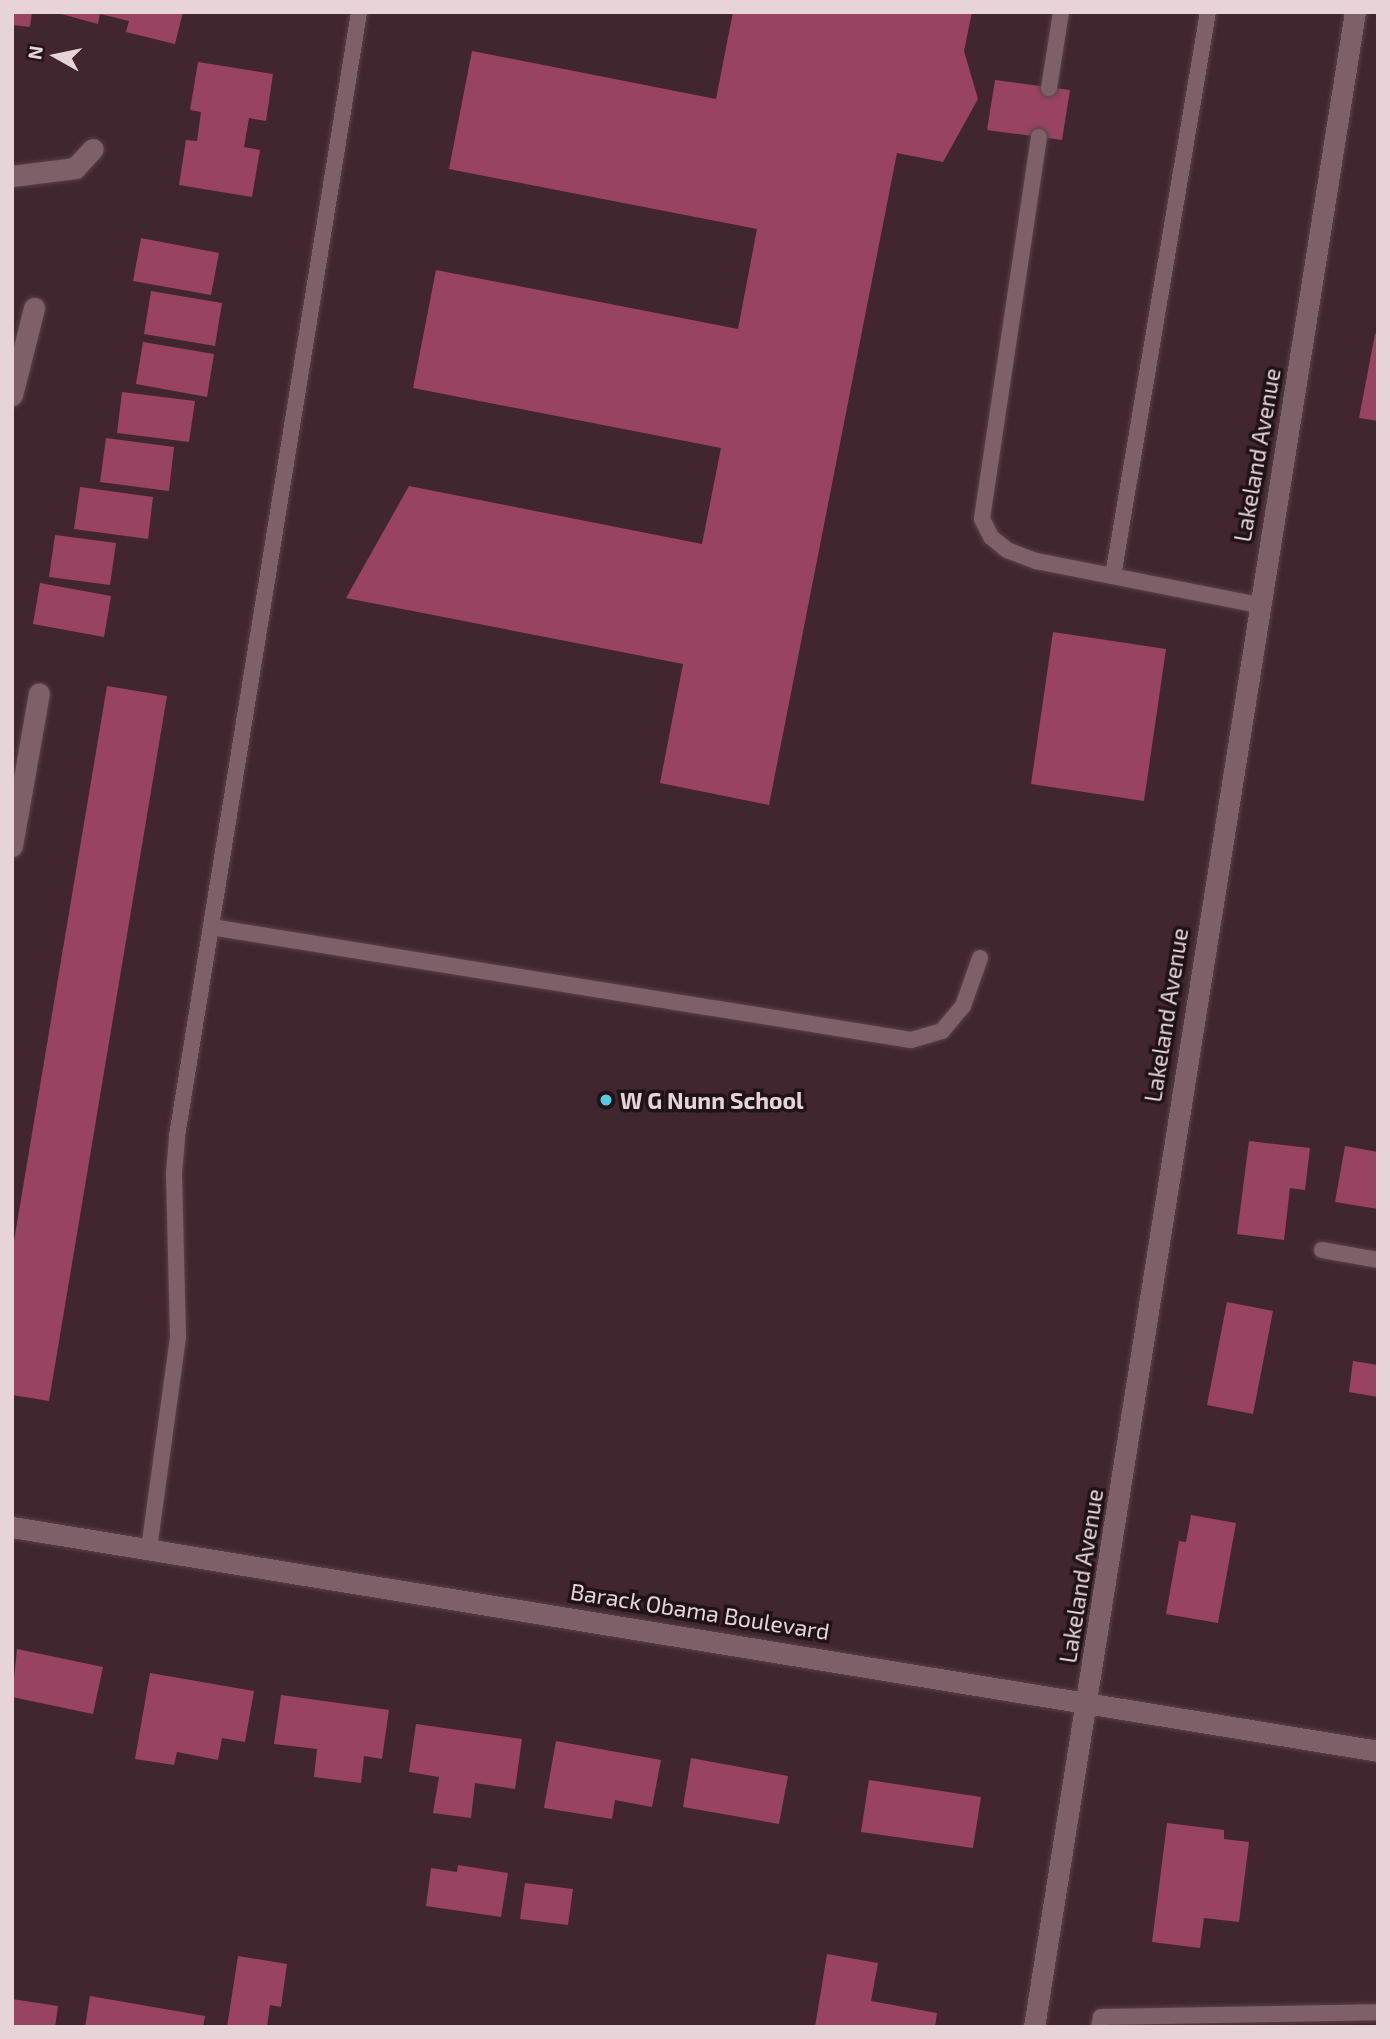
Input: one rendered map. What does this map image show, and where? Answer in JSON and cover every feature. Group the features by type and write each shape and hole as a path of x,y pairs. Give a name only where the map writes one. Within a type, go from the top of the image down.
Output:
{"street":[{"name":"Lakeland Avenue","path":"1034,2027 1089,1700 1258,605 1355,12"},
{"path":"12,176 75,169 93,149"},
{"path":"12,395 34,308"},
{"path":"12,846 39,693"},
{"name":"Barack Obama Boulevard","path":"12,1527 1089,1700 1378,1751"}],"lane":[{"path":"149,1549 178,1337 174,1173 177,1136 359,12"},
{"path":"1049,88 1061,12"},
{"path":"1113,576 1208,12"},
{"path":"1039,137 982,519 991,537 1007,550 1036,561 1258,605"},
{"path":"212,926 911,1040 942,1031 963,1006 980,958"},
{"path":"1322,1250 1378,1260"},
{"path":"1099,2027 1101,2017 1378,2012"}],"building":[{"path":"12,12 32,12 30,27 12,25"},
{"path":"54,12 183,12 175,44 126,32 129,21 100,14 98,24"},
{"path":"733,12 972,12 964,51 978,99 943,162 897,153 769,805 660,783 683,664 346,598 409,486 702,544 721,448 413,388 436,270 738,329 757,229 449,169 472,51 716,99"},
{"path":"198,62 273,74 266,121 249,118 244,147 260,150 252,197 179,185 186,140 197,141 201,112 190,110"},
{"path":"995,80 1070,90 1062,140 987,130"},
{"path":"141,238 219,253 211,295 133,281"},
{"path":"151,291 222,303 215,346 144,334"},
{"path":"1375,334 1378,334 1378,421 1359,418"},
{"path":"143,342 214,354 207,397 136,384"},
{"path":"122,392 195,401 189,442 117,433"},
{"path":"106,438 174,447 169,491 100,482"},
{"path":"80,487 153,497 148,539 74,529"},
{"path":"55,535 116,543 110,585 49,577"},
{"path":"40,583 111,596 104,637 33,624"},
{"path":"1053,632 1166,649 1144,801 1031,784"},
{"path":"107,686 167,696 49,1401 12,1395 12,1253"},
{"path":"1249,1141 1310,1148 1305,1190 1290,1188 1284,1240 1237,1234"},
{"path":"1345,1146 1378,1152 1378,1209 1335,1202"},
{"path":"1227,1302 1273,1311 1253,1414 1207,1405"},
{"path":"1353,1361 1378,1365 1378,1397 1349,1392"},
{"path":"1191,1515 1236,1523 1218,1623 1166,1614 1179,1541 1186,1542"},
{"path":"17,1649 103,1667 93,1714 12,1697"},
{"path":"150,1673 254,1691 245,1742 222,1738 218,1760 177,1752 174,1765 135,1759"},
{"path":"281,1695 389,1710 382,1759 364,1756 361,1783 314,1777 317,1749 274,1744"},
{"path":"416,1724 522,1739 515,1789 475,1783 471,1818 433,1813 439,1777 409,1772"},
{"path":"556,1741 661,1760 652,1807 615,1800 612,1819 544,1808"},
{"path":"691,1758 788,1776 779,1824 683,1807"},
{"path":"869,1780 981,1797 973,1848 861,1832"},
{"path":"1167,1823 1224,1830 1224,1839 1249,1842 1239,1922 1204,1918 1200,1948 1152,1942"},
{"path":"458,1865 508,1873 501,1917 426,1906 431,1868 457,1872"},
{"path":"525,1883 573,1889 568,1925 520,1919"},
{"path":"827,1954 878,1963 871,2001 937,2013 935,2027 815,2027"},
{"path":"238,1956 287,1964 281,2007 270,2005 267,2027 227,2027"},
{"path":"90,1996 205,2016 203,2027 85,2027"},
{"path":"12,1999 58,2006 55,2027 12,2027"}],"place":[{"name":"W G Nunn School","path":"606,1100"}]}
